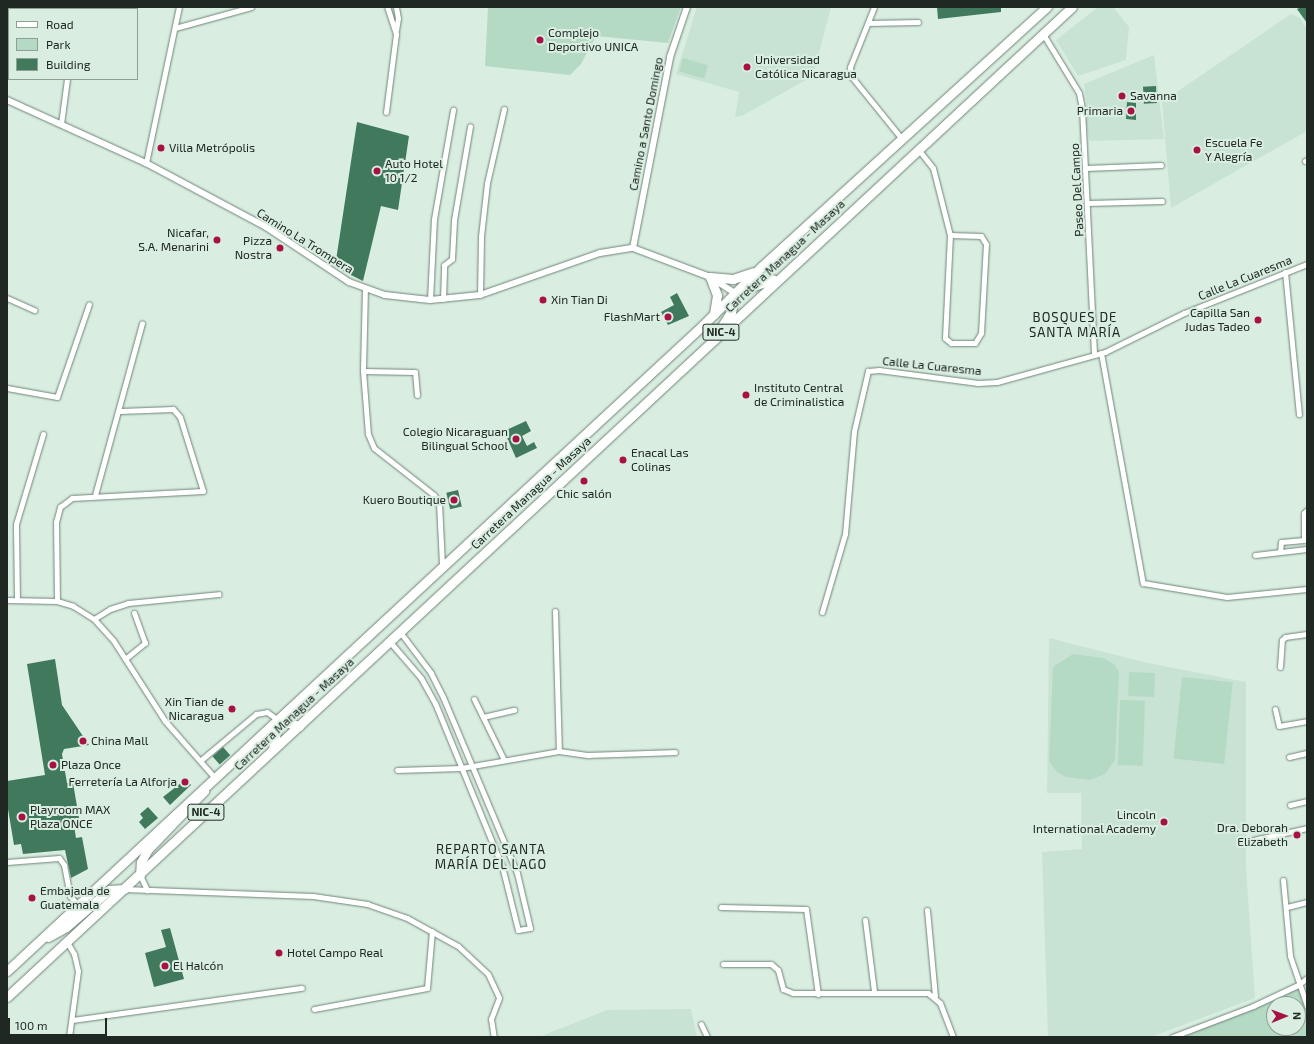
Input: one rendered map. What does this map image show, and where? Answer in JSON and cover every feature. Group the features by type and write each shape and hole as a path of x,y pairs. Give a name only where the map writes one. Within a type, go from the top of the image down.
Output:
{"highway":[{"path":"1058,7 1063,10 1072,8"},
{"name":"Carretera Managua - Masaya","path":"7,997 668,383 782,274 1072,8"},
{"path":"1044,10 1052,13 1054,24"},
{"name":"Carretera Managua - Masaya","path":"7,971 37,944 77,904 278,720 442,565 714,314 762,267 1044,10"},
{"path":"714,314 716,294 710,277 733,279 762,267"},
{"path":"668,383 671,374 722,326 731,312 735,293 759,286 782,274"},
{"path":"273,749 278,720 299,726"},
{"path":"140,875 141,862 148,849 198,800 213,778"},
{"path":"37,944 66,928 108,890 124,889"}],"street":[{"path":"146,163 179,7"},
{"path":"175,28 251,7"},
{"path":"387,7 396,30"},
{"path":"386,112 398,18 396,7"},
{"name":"Camino a Santo Domingo","path":"633,248 670,57 687,7"},
{"path":"874,7 850,67 851,76 902,139"},
{"path":"868,23 918,22"},
{"name":"Paseo Del Campo","path":"1043,34 1079,93 1086,168 1094,355"},
{"path":"61,124 67,80"},
{"name":"Camino La Trompera","path":"7,100 146,163 266,227 349,282 385,295 430,300 480,295 600,253 633,248"},
{"path":"480,295 481,236 487,183 504,109"},
{"path":"430,300 434,219 453,110"},
{"path":"443,299 444,265 452,259 454,220 470,126"},
{"path":"918,149 933,168 950,235 945,338 951,343 975,343 981,333 986,244 981,236 950,235"},
{"path":"1086,168 1161,165"},
{"path":"1088,203 1162,201"},
{"path":"633,248 710,277 735,293"},
{"name":"Calle La Cuaresma","path":"822,612 845,534 854,431 868,372 879,370 978,383 997,382 1101,353 1184,313 1307,264"},
{"path":"1285,272 1299,414"},
{"path":"365,288 363,371 368,434 374,448 434,495 440,503 442,565"},
{"path":"7,298 34,310"},
{"path":"7,388 57,397 90,304"},
{"path":"95,496 120,411 142,323"},
{"path":"1101,353 1143,583 1227,597 1307,589"},
{"path":"363,371 415,372 417,395"},
{"path":"57,601 56,522 60,507 72,498 203,491 180,417 173,409 120,411"},
{"path":"17,600 16,524 43,434"},
{"path":"1280,552 1281,542 1304,540 1304,513 1307,510"},
{"path":"1255,555 1307,549"},
{"path":"94,619 110,609 128,603 219,594"},
{"path":"7,600 57,601 73,606 94,619 125,659 156,709 200,760 213,778"},
{"path":"556,611 559,751"},
{"path":"125,659 145,643 134,613"},
{"path":"390,642 421,678 435,703 502,866 518,930 530,928 517,873 473,766 431,673 400,632"},
{"path":"1280,667 1282,640 1285,637 1307,634"},
{"path":"474,699 504,760"},
{"path":"1275,709 1279,726 1307,721"},
{"path":"483,717 514,710"},
{"path":"200,760 256,714 266,712 278,720"},
{"path":"397,770 461,768 559,751 589,755 675,752"},
{"path":"1289,757 1307,753"},
{"path":"1290,805 1307,801"},
{"path":"1254,840 1307,828"},
{"path":"7,862 59,858 64,865 70,896 77,904"},
{"path":"140,875 147,890"},
{"path":"1283,880 1287,907 1290,956 1298,985 1307,1006"},
{"path":"124,889 321,897 367,904 432,931 458,946 488,974 499,998 491,1019 494,1037"},
{"path":"1287,907 1307,902"},
{"path":"721,907 806,909 818,994"},
{"path":"927,910 935,996 953,1037"},
{"path":"865,920 874,991"},
{"path":"314,1009 427,988 432,931"},
{"path":"67,942 74,954 78,971 69,1037"},
{"path":"722,964 771,964 778,970 783,988 788,992 818,994 874,991 920,991 935,996"},
{"path":"1172,1037 1254,1006 1298,985 1307,978"},
{"path":"72,1020 302,988"},
{"path":"701,1024 706,1037"}],"shaded area":[{"name":"Universidad Católica Nicaragua","path":"697,7 831,7 813,76 742,116 735,117 739,92 676,74"},
{"path":"1098,7 1113,7 1129,27 1126,60 1078,76 1056,40"},
{"path":"1291,14 1300,18 1307,29 1307,131 1171,208 1162,102"},
{"name":"Savanna","path":"1154,55 1164,139 1090,141 1085,122 1090,111 1087,109 1084,84"},
{"name":"Lincoln International Academy","path":"1049,638 1148,663 1246,682 1246,868 1255,998 1151,1037 1048,1037 1042,852 1082,849 1081,793 1047,793"},
{"path":"691,1009 697,1037 539,1037 607,1010"}],"green space":[{"name":"Complejo Deportivo UNICA","path":"488,7 681,7 668,43 596,36 581,64 570,75 485,66"},
{"path":"683,58 708,65 704,79 679,71"},
{"path":"1073,654 1103,658 1114,664 1119,672 1115,760 1105,774 1090,780 1066,777 1057,772 1049,761 1053,667"},
{"path":"1129,672 1155,673 1154,697 1128,696"},
{"path":"1182,677 1233,682 1224,764 1173,759"},
{"path":"1120,700 1145,701 1143,766 1118,765"},
{"path":"1298,985 1303,996 1271,996"},
{"path":"1266,998 1266,1036 1306,1036 1306,1004 1307,1037 1172,1037"}],"building":[{"path":"937,7 1001,7 1001,12 938,19"},
{"path":"1307,7 1307,23 1297,9"},
{"path":"1156,86 1157,103 1144,104 1143,87"},
{"name":"Primaria","path":"1127,102 1136,103 1136,120 1126,119"},
{"name":"Auto Hotel 10 1/2","path":"357,122 409,136 398,210 381,206 363,281 335,267"},
{"path":"677,293 689,316 668,325 661,312 674,305 670,297"},
{"name":"Colegio Nicaraguan Bilingual School","path":"526,421 531,431 522,436 527,446 534,442 537,448 516,458 504,431"},
{"name":"Kuero Boutique","path":"458,490 462,507 450,509 446,493"},
{"name":"Plaza Once","path":"55,659 62,705 89,745 64,749 62,754 67,783 73,783 79,818 73,819 76,838 82,837 88,869 71,878 65,850 23,854 21,844 14,845 7,803 7,781 45,775 27,664"},
{"path":"223,747 230,755 220,764 212,756"},
{"path":"186,779 191,785 170,805 163,797"},
{"path":"148,807 158,818 145,829 139,822 143,818 140,814"},
{"name":"El Halcón","path":"170,928 184,979 154,987 145,953 166,947 161,930"}],"place":[{"name":"Complejo Deportivo UNICA","path":"540,40"},
{"name":"Universidad Católica Nicaragua","path":"747,67"},
{"name":"Savanna","path":"1122,96"},
{"name":"Primaria","path":"1131,111"},
{"name":"Villa Metrópolis","path":"161,148"},
{"name":"Escuela Fe Y Alegría","path":"1197,150"},
{"name":"Auto Hotel 10 1/2","path":"377,171"},
{"name":"Nicafar, S.A. Menarini","path":"217,240"},
{"name":"Pizza Nostra","path":"280,248"},
{"name":"Xin Tian Di","path":"543,300"},
{"name":"FlashMart","path":"668,317"},
{"name":"Capilla San Judas Tadeo","path":"1258,320"},
{"name":"Instituto Central de Criminalistica","path":"746,395"},
{"name":"Colegio Nicaraguan Bilingual School","path":"516,439"},
{"name":"Enacal Las Colinas","path":"623,460"},
{"name":"Chic salón","path":"584,481"},
{"name":"Kuero Boutique","path":"454,500"},
{"name":"Xin Tian de Nicaragua","path":"232,709"},
{"name":"China Mall","path":"83,741"},
{"name":"Plaza Once","path":"53,765"},
{"name":"Ferretería La Alforja","path":"185,782"},
{"name":"Playroom MAX Plaza ONCE","path":"22,817"},
{"name":"Lincoln International Academy","path":"1164,822"},
{"name":"Dra. Deborah Elizabeth","path":"1297,835"},
{"name":"Embajada de Guatemala","path":"32,898"},
{"name":"Hotel Campo Real","path":"279,953"},
{"name":"El Halcón","path":"165,966"}],"district":[{"name":"BOSQUES DE SANTA MARÍA","path":"1075,326"},
{"name":"REPARTO SANTA MARÍA DEL LAGO","path":"491,858"}]}
